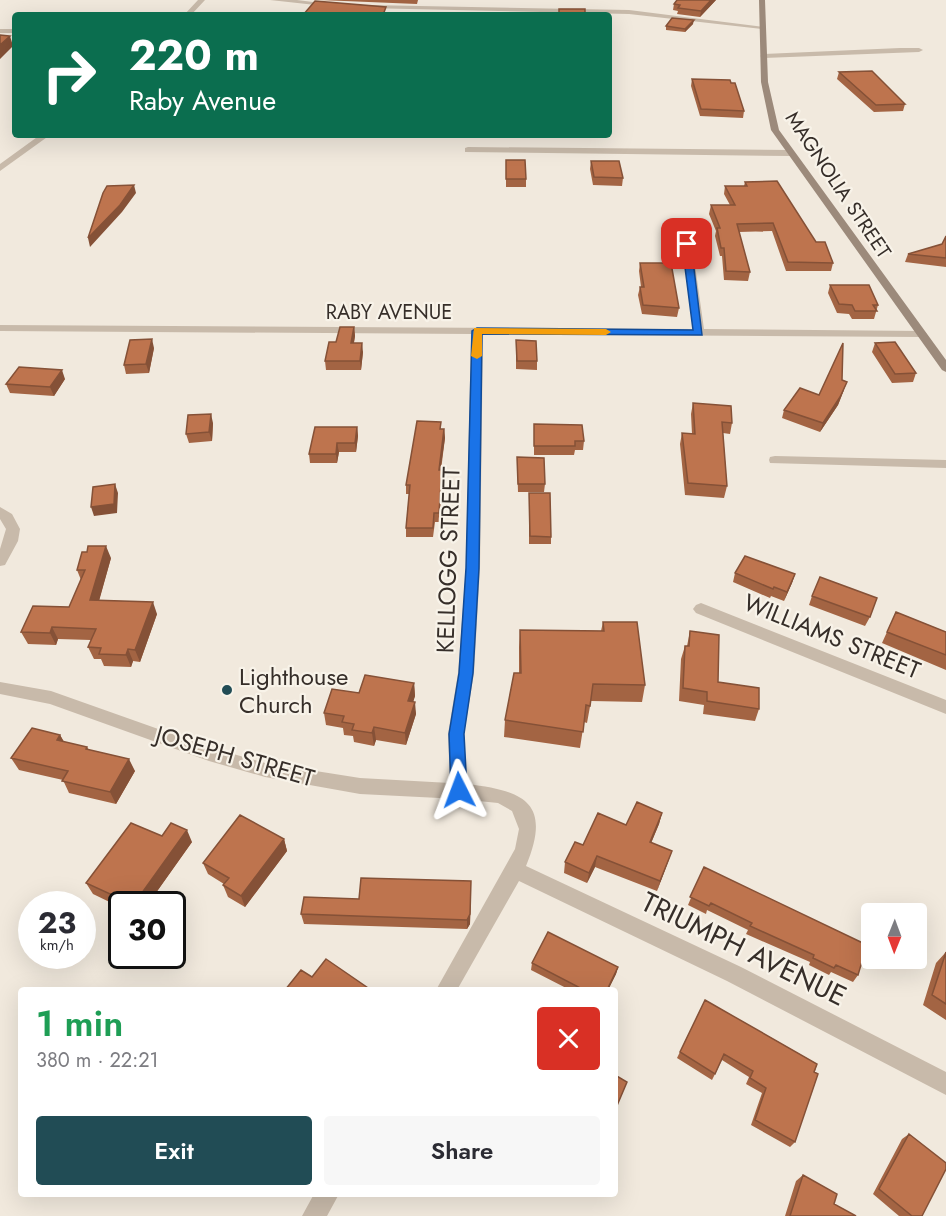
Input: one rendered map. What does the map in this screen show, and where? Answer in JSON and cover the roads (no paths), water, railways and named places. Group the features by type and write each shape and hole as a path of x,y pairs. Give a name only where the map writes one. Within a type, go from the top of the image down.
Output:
{"street":[{"path":"190,12 202,0"},
{"path":"273,0 347,5"},
{"path":"429,0 429,10"},
{"name":"MAGNOLIA STREET","path":"762,0 769,113 775,130 946,368"},
{"path":"547,11 560,3"},
{"path":"357,6 429,10 629,12 762,27"},
{"path":"764,56 864,50 919,50"},
{"path":"0,168 42,138"},
{"path":"468,150 790,153"},
{"path":"0,157 15,157"},
{"path":"687,244 699,333"},
{"name":"RABY AVENUE","path":"0,328 921,334"},
{"name":"KELLOGG STREET","path":"459,790 456,734 466,673 473,568 477,331"},
{"path":"776,460 946,464"},
{"path":"0,512 13,524 14,530 11,543 0,561"},
{"name":"WILLIAMS STREET","path":"701,609 946,707"},
{"name":"JOSEPH STREET","path":"0,688 51,698 209,754 265,770 360,786 459,790 501,796 518,805 524,813 528,829 524,849 515,870 448,987"},
{"name":"TRIUMPH AVENUE","path":"515,870 734,974 946,1084"},
{"path":"314,1216 325,1197"}],"place":[{"name":"Lighthouse Church","path":"227,690"}]}
